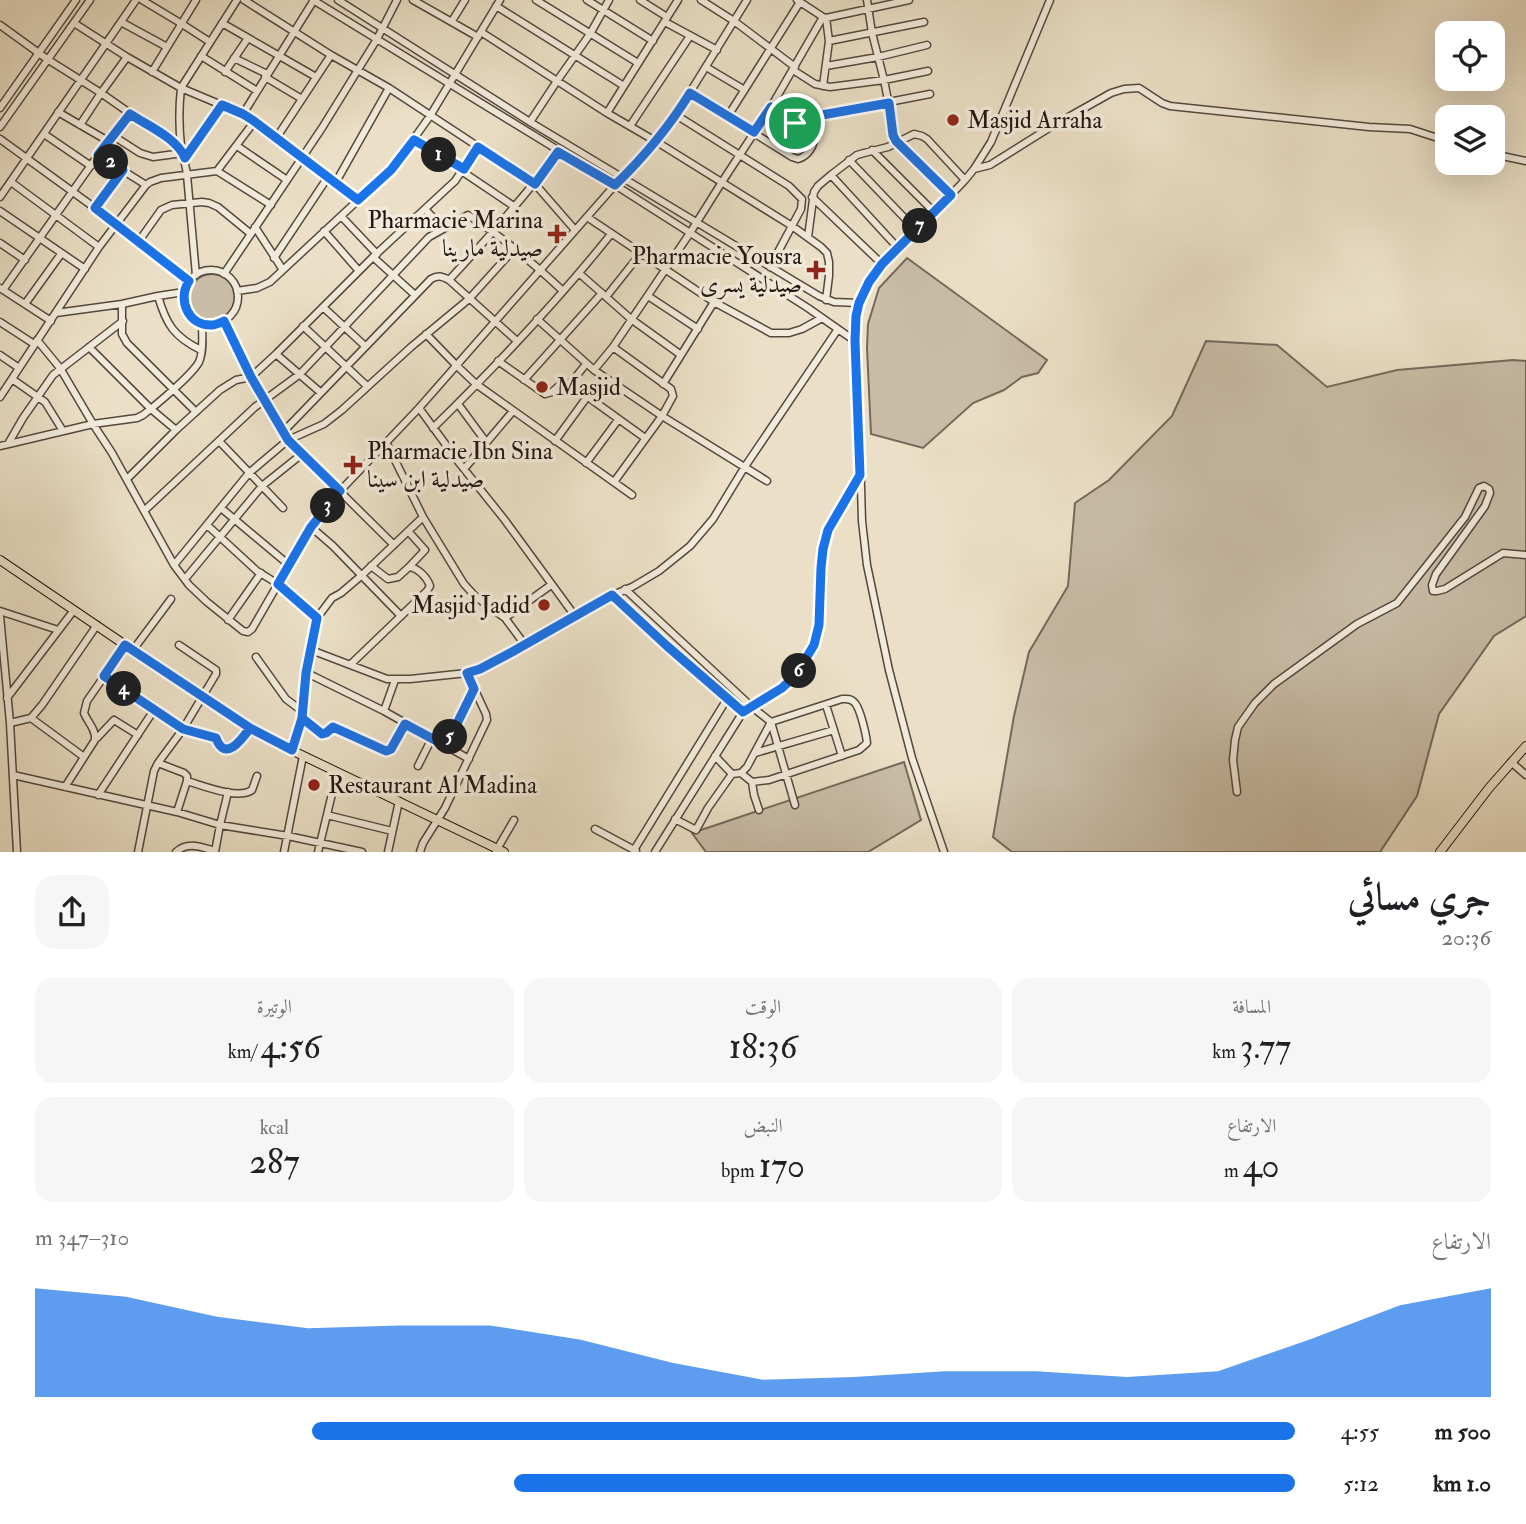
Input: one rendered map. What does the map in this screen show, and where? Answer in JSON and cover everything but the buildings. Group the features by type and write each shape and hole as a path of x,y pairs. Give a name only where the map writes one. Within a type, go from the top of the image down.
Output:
{"main road":[{"path":"0,560 250,728 499,851"},
{"path":"1440,852 1526,746"}],"street":[{"path":"0,108 76,0"},
{"path":"0,127 90,0"},
{"path":"0,197 105,44 139,0 182,23 209,42"},
{"path":"152,72 196,0"},
{"path":"196,275 183,153 181,88 237,0"},
{"path":"244,0 389,88 535,184 575,230"},
{"path":"243,114 314,0 615,185 855,341"},
{"path":"338,0 530,122 826,300 859,303"},
{"path":"224,274 358,70 397,0"},
{"path":"413,0 480,34 808,237 827,253 829,276 826,300"},
{"path":"452,21 465,0"},
{"path":"536,0 638,63"},
{"path":"587,0 653,41"},
{"path":"530,122 590,34 609,0"},
{"path":"640,0 690,36 716,50"},
{"path":"607,113 678,0"},
{"path":"701,0 734,21 808,80 824,86 841,87 928,71"},
{"path":"0,322 36,342 60,368 113,453 174,565 185,579 228,620 243,631 250,631 311,527 340,491 387,444 615,185 657,142 747,0"},
{"path":"867,0 896,140 951,195"},
{"path":"728,116 798,1 825,18 909,0"},
{"path":"944,852 912,758 889,670 867,565 862,521 856,316 869,282 882,264 965,180 991,142 1050,0"},
{"path":"237,291 267,285 391,170 430,116 498,3 624,86"},
{"path":"824,86 829,41 825,18"},
{"path":"594,370 613,347 696,224 825,18"},
{"path":"121,22 167,47"},
{"path":"829,41 923,22"},
{"path":"74,23 181,88 243,114 358,200"},
{"path":"222,23 316,77"},
{"path":"0,25 47,60 165,136 183,153"},
{"path":"630,126 690,36"},
{"path":"225,72 248,38"},
{"path":"826,65 927,45"},
{"path":"277,138 331,55"},
{"path":"201,56 257,91"},
{"path":"80,125 127,57"},
{"path":"234,58 302,100"},
{"path":"706,67 743,89"},
{"path":"337,182 389,88"},
{"path":"974,169 990,165 1111,93 1132,88 1139,88 1170,106 1400,128 1435,137"},
{"path":"690,93 798,159 804,157 812,146 814,137 771,107"},
{"path":"795,123 822,115 930,94"},
{"path":"58,112 80,125 153,157 183,153 222,105"},
{"path":"51,321 2,289 130,114"},
{"path":"676,115 799,194 803,203 771,267"},
{"path":"217,171 254,121"},
{"path":"44,134 91,166"},
{"path":"808,237 812,197 818,186 857,155 888,147 896,140 914,134 922,136 965,180"},
{"path":"0,139 117,224 189,281"},
{"path":"414,140 515,207"},
{"path":"237,146 287,180"},
{"path":"127,479 226,385 251,377 276,354 455,181 478,147"},
{"path":"872,150 934,212"},
{"path":"449,280 535,184 558,152"},
{"path":"98,155 146,185"},
{"path":"1505,157 1526,161"},
{"path":"849,160 916,230"},
{"path":"95,208 123,170"},
{"path":"0,397 99,247 146,185 155,180 217,171 271,205"},
{"path":"831,175 898,248"},
{"path":"274,258 328,177"},
{"path":"10,182 99,247"},
{"path":"812,197 882,264"},
{"path":"139,241 161,210 172,205 209,203 253,231 282,270"},
{"path":"425,209 443,228"},
{"path":"0,211 85,269"},
{"path":"144,510 255,408 300,374 429,237 443,228 468,215 494,231 563,291"},
{"path":"341,216 393,276 415,295"},
{"path":"587,217 714,302 771,333 789,333 822,318"},
{"path":"324,231 359,271"},
{"path":"433,428 580,274 611,234"},
{"path":"0,243 25,260"},
{"path":"174,565 249,473 288,440 330,420 468,299 515,248"},
{"path":"524,380 641,253"},
{"path":"24,304 61,254"},
{"path":"214,270 224,274 234,283 238,303 233,314 224,321 213,325 202,324 189,314 183,300 184,292 189,281 196,275 214,270"},
{"path":"580,274 631,319 681,355"},
{"path":"283,432 435,276 449,280 517,341"},
{"path":"56,313 184,292"},
{"path":"158,296 173,331 201,351"},
{"path":"648,296 698,328"},
{"path":"663,384 714,302"},
{"path":"122,304 122,334 127,343 196,412"},
{"path":"323,307 365,346"},
{"path":"537,319 594,370 767,481"},
{"path":"8,444 44,385 60,368 123,321"},
{"path":"224,321 251,377 288,440 394,545"},
{"path":"0,446 93,424 137,418 174,389 198,363 202,324"},
{"path":"303,326 367,386"},
{"path":"311,650 387,679 467,673 480,669 659,571 690,546 713,519 744,468 838,330"},
{"path":"426,334 477,384 632,495"},
{"path":"89,347 176,430"},
{"path":"613,347 671,388 673,396 662,416 614,482"},
{"path":"276,354 320,392"},
{"path":"0,355 19,368"},
{"path":"498,361 545,394 552,392 562,383 570,384 645,439"},
{"path":"570,384 586,364"},
{"path":"0,384 10,381 37,396 45,402 63,431"},
{"path":"555,441 587,397"},
{"path":"458,404 486,442"},
{"path":"419,408 575,616"},
{"path":"464,469 513,411"},
{"path":"586,463 618,420"},
{"path":"219,441 283,508"},
{"path":"387,444 423,517 464,584 475,596 505,618 525,645"},
{"path":"185,579 262,486 302,454"},
{"path":"655,852 743,712 782,688 796,675 814,645 819,625 821,568 828,530 860,475"},
{"path":"1237,792 1233,760 1235,740 1238,727 1255,703 1274,684 1357,624 1397,603 1465,517 1479,488 1487,487 1489,498 1436,574 1433,591 1445,589 1503,553 1526,555"},
{"path":"221,508 289,565"},
{"path":"292,750 302,714 306,673 317,618 332,598 361,576 423,517"},
{"path":"207,525 317,618"},
{"path":"311,527 333,546 401,617"},
{"path":"371,566 388,579 398,577 409,567 425,550 408,531"},
{"path":"351,664 430,586 418,570 409,567"},
{"path":"228,620 261,573"},
{"path":"505,618 551,585"},
{"path":"625,590 771,722 795,805"},
{"path":"612,595 743,712"},
{"path":"95,740 96,734 84,713 87,701 104,676 171,599"},
{"path":"7,698 74,610"},
{"path":"17,852 10,723 0,613 58,630"},
{"path":"10,723 31,718 43,705 97,625"},
{"path":"138,852 152,779 158,764 216,676 216,670 179,645"},
{"path":"256,657 286,699 322,734 333,727 386,751 391,749 405,724"},
{"path":"306,673 384,711 469,759"},
{"path":"420,852 422,843 446,808 487,720 467,673"},
{"path":"104,676 183,729 215,737 221,747 238,745 250,728"},
{"path":"384,711 395,680"},
{"path":"446,746 474,689"},
{"path":"594,829 636,851 727,699"},
{"path":"741,773 771,722 842,699 854,701 867,743 859,750 769,780 752,782"},
{"path":"825,705 842,756"},
{"path":"98,795 154,710"},
{"path":"31,718 84,757"},
{"path":"65,787 95,740 114,720 138,735"},
{"path":"755,753 834,730"},
{"path":"418,766 432,738"},
{"path":"284,852 303,756"},
{"path":"715,756 732,774"},
{"path":"1511,762 1526,775"},
{"path":"158,764 187,776 177,812"},
{"path":"318,852 337,773"},
{"path":"675,819 696,830 732,774 741,773 752,782 759,810"},
{"path":"13,775 177,812 219,825 362,852"},
{"path":"187,781 245,794 252,790 257,776"},
{"path":"176,852 185,846 193,845 215,851 228,792"},
{"path":"388,852 399,801"},
{"path":"327,815 392,831"},
{"path":"499,851 514,820"}],"shaded area":[{"path":"907,258 1047,360 1038,373 1022,377 1004,390 973,403 923,448 871,434 868,324 879,288"},
{"path":"212,274 228,281 235,297 228,313 212,320 196,313 189,297 196,281"},
{"path":"1206,341 1277,345 1327,387 1397,370 1526,361 1526,616 1494,636 1439,714 1417,796 1380,852 1012,852 993,837 1014,716 1029,652 1068,586 1075,503 1109,480 1172,416"},
{"path":"904,762 921,820 868,852 706,852 692,833"}],"place":[{"name":"Masjid Arraha","path":"953,120"},
{"name":"Pharmacie Marina صيدلية مارينا","path":"557,234"},
{"name":"Pharmacie Yousra صيدلية يسرى","path":"816,270"},
{"name":"Masjid","path":"542,387"},
{"name":"Pharmacie Ibn Sina صيدلية ابن سينا","path":"353,465"},
{"name":"Masjid Jadid","path":"544,605"},
{"name":"Restaurant Al Madina","path":"314,785"}],"route":[{"path":"795,123 771,107 754,132 690,93 657,142 615,185 558,152 535,184 478,147 464,169 414,140 391,170 358,200 254,121 222,105 185,158 181,149 165,136 130,114 98,155 123,170 95,208 189,281 183,300 195,320 213,325 224,321 251,377 288,440 340,491 311,527 278,584 317,618 306,673 302,718 295,740 292,750 250,728 236,747 221,747 216,738 183,729 104,676 125,645 250,728 264,737 292,750 302,718 322,734 333,727 386,751 391,749 405,724 446,746 474,689 467,673 512,652 612,595 743,712 782,688 796,675 814,645 821,604 823,549 828,530 860,475 855,341 859,303 882,264 951,195 896,141 889,103 822,115 795,123"}]}
